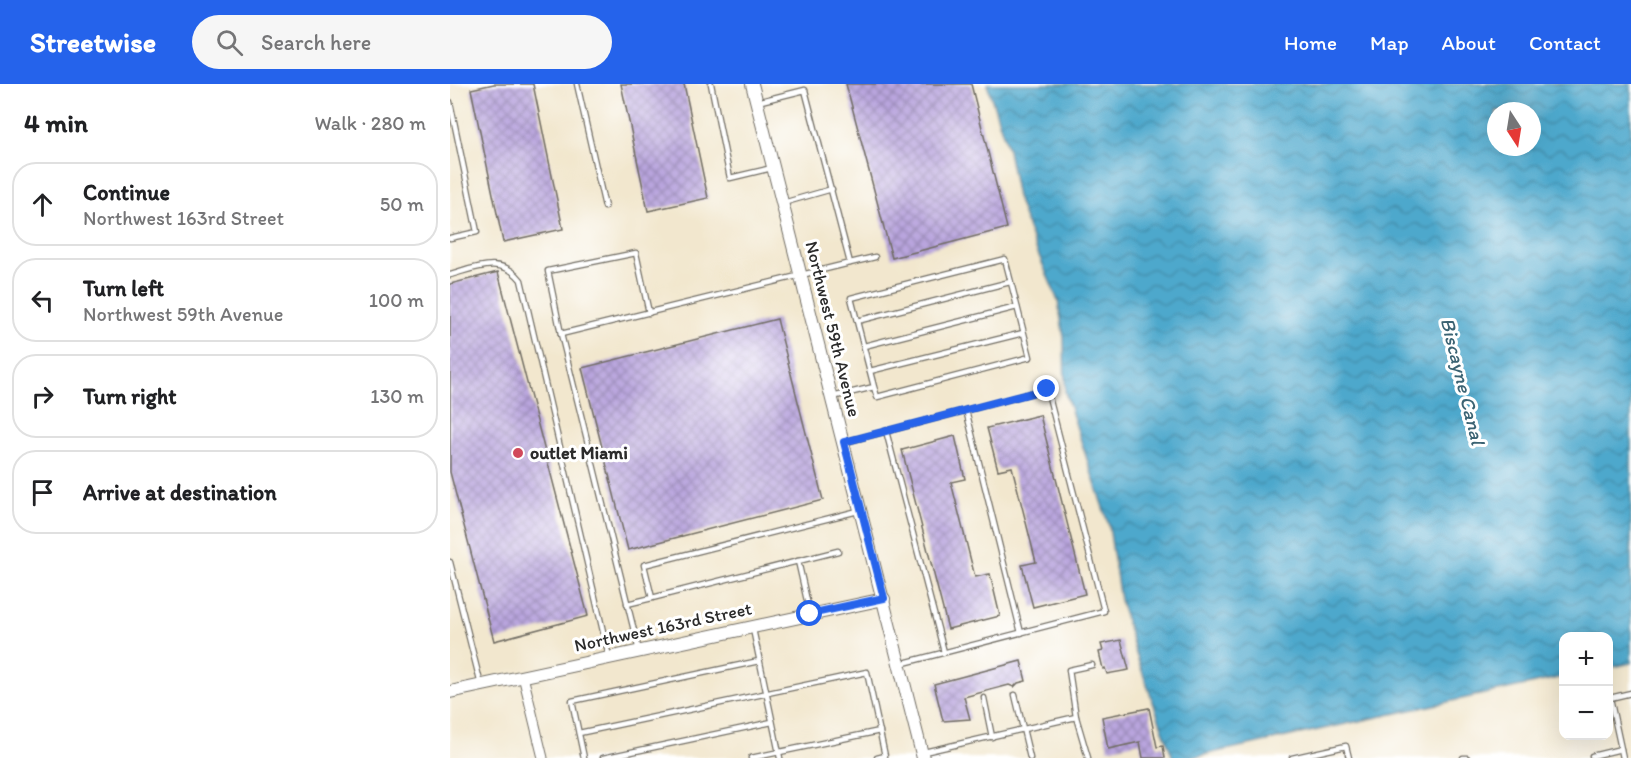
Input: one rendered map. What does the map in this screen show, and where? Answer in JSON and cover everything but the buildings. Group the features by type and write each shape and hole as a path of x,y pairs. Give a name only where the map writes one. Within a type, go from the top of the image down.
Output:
{"street":[{"name":"Northwest 59th Avenue","path":"752,84 922,755"},
{"name":"Northwest 163rd Street","path":"450,692 884,598"},
{"path":"523,676 543,758"}],"lane":[{"path":"577,84 605,207"},
{"path":"711,84 730,178 773,168"},
{"path":"756,102 805,87 850,263"},
{"path":"450,102 477,232 450,238"},
{"path":"782,203 832,189"},
{"path":"639,651 561,334 548,271 636,253 649,313"},
{"path":"561,334 801,277 875,257"},
{"path":"1005,259 1010,282 1030,357 877,397 851,298 1005,259"},
{"path":"450,275 499,265 515,273 521,280 609,657"},
{"path":"857,321 1010,282"},
{"path":"864,346 1017,307"},
{"path":"870,370 1023,333"},
{"path":"832,397 874,387"},
{"path":"844,442 1047,389 1104,611 900,664"},
{"path":"966,410 1021,633"},
{"path":"886,431 944,652"},
{"path":"652,598 644,565 861,510"},
{"path":"627,604 838,551"},
{"path":"798,561 810,614"},
{"path":"450,562 481,685"},
{"path":"752,627 779,755"},
{"path":"584,758 572,701 759,661"},
{"path":"1088,758 1076,717 1069,670 1092,665"},
{"path":"579,733 867,672 885,756 877,758"},
{"path":"1623,758 1610,698 1631,693"},
{"path":"1015,695 1030,758"},
{"path":"984,699 992,737"},
{"path":"922,755 1076,717"},
{"path":"603,758 772,722"},
{"path":"751,758 779,755 880,731"},
{"path":"1292,758 1346,746 1349,758"},
{"path":"1592,756 1621,749"}],"water":[{"name":"Biscayne Canal","path":"987,84 1631,84 1631,663 1613,667 1613,632 1559,632 1559,678 1189,758 1173,758 1136,654 1120,600 1109,526 1065,392 1064,338 1058,301 1017,197 1008,150"}],"place":[{"name":"outlet Miami","path":"518,453"}],"route":[{"path":"810,614 884,598 844,442 1047,389"}]}
